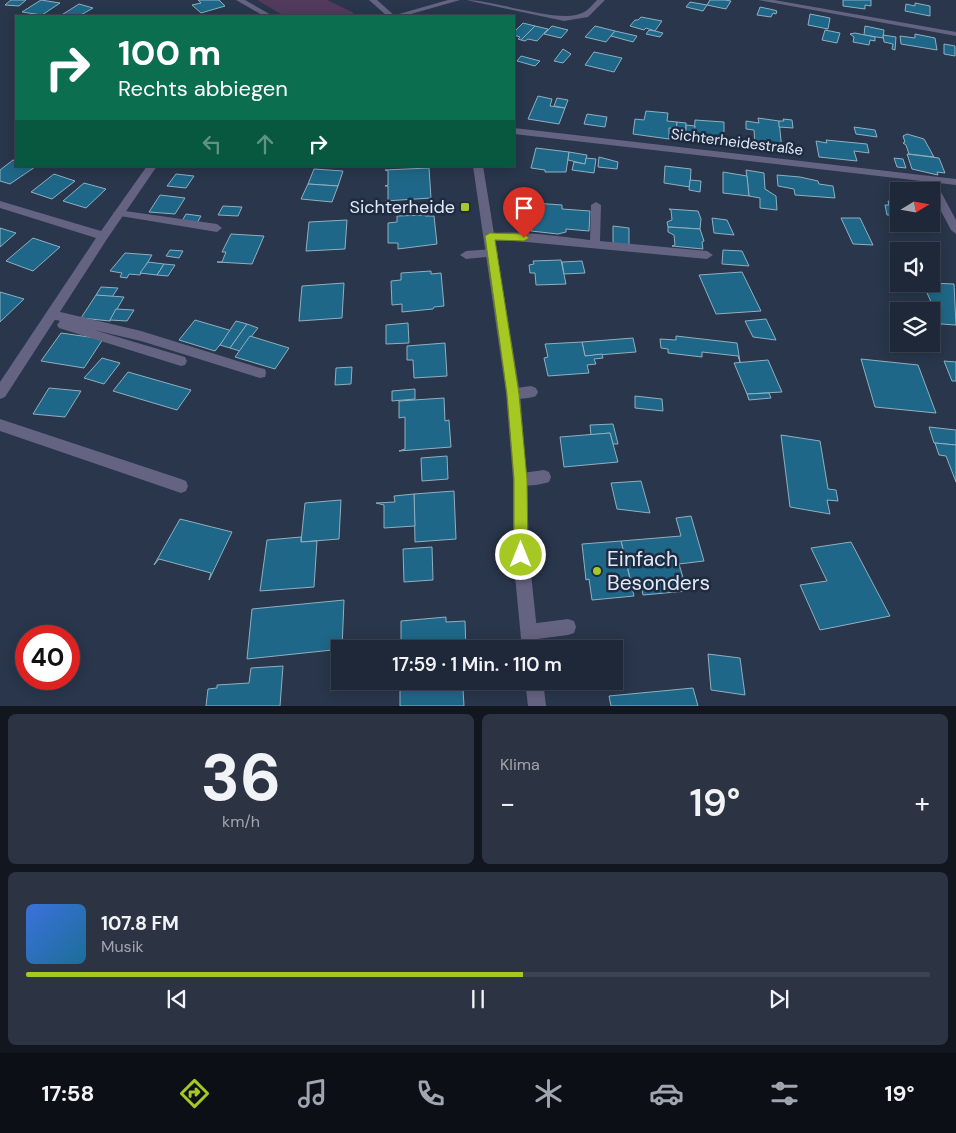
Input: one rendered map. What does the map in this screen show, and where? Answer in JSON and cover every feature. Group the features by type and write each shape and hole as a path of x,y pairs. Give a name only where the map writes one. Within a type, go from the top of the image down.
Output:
{"street":[{"path":"240,0 258,14"},
{"path":"373,0 390,15"},
{"path":"400,15 456,0"},
{"path":"470,0 564,19 585,15 601,0"},
{"path":"766,0 956,34"},
{"name":"Sichterheidestraße","path":"515,131 956,182"},
{"path":"0,394 103,236 151,167"},
{"path":"478,167 493,253 513,394 520,479 521,555 529,640"},
{"path":"928,179 956,230"},
{"path":"0,204 103,236"},
{"path":"595,244 596,205"},
{"path":"118,214 217,228"},
{"path":"490,236 707,255"},
{"path":"466,255 493,253"},
{"path":"50,318 181,361"},
{"path":"50,318 141,336 260,373"},
{"path":"513,394 531,392"},
{"path":"0,425 180,486"},
{"path":"520,479 544,477"},
{"path":"528,632 568,627"},
{"path":"535,690 537,706"}],"shaded area":[{"path":"257,0 327,0 354,13 351,15 282,15"}],"building":[{"path":"11,0 26,0 19,6 5,5"},
{"path":"41,0 60,3 42,15 22,12"},
{"path":"198,0 219,0 225,6 201,13 192,5 201,3"},
{"path":"710,0 731,1 726,9 707,5"},
{"path":"843,0 871,0 871,6 865,5 865,9 843,6"},
{"path":"690,2 707,5 703,11 686,7"},
{"path":"915,3 930,6 930,16 905,11 906,4 915,6"},
{"path":"79,4 93,8 81,15 62,15"},
{"path":"760,7 777,11 776,14 773,13 771,17 757,15"},
{"path":"810,14 830,18 828,29 808,25"},
{"path":"641,17 662,21 655,31 630,26"},
{"path":"523,23 535,26 521,40 518,39 520,37 515,35 515,31"},
{"path":"535,26 548,29 537,41 521,40"},
{"path":"552,26 568,30 561,38 544,34"},
{"path":"595,26 615,31 606,42 585,37"},
{"path":"865,26 884,30 883,38 864,35"},
{"path":"649,30 663,33 660,37 646,34"},
{"path":"825,30 840,33 837,43 822,40"},
{"path":"615,31 637,36 633,42 611,36"},
{"path":"855,33 875,37 875,41 870,40 869,45 853,42 854,37 850,34"},
{"path":"915,34 935,38 937,50 901,44 900,36 915,38"},
{"path":"883,35 896,37 895,50 892,49 893,44 884,42"},
{"path":"944,44 955,46 955,56 944,54"},
{"path":"563,49 571,54 563,63 554,61"},
{"path":"594,52 622,58 614,72 585,65"},
{"path":"521,56 540,61 535,66 517,61"},
{"path":"538,96 552,99 550,106 565,108 559,124 528,119"},
{"path":"557,98 568,100 565,108 554,106"},
{"path":"646,111 668,113 667,121 677,122 677,129 669,128 669,139 633,134 635,119 644,120"},
{"path":"587,114 607,117 605,127 584,124"},
{"path":"758,118 779,121 782,150 755,146 754,130 746,129 746,121 759,123"},
{"path":"783,119 792,120 793,128 779,127 779,121 784,121"},
{"path":"695,120 724,122 724,141 694,137"},
{"path":"677,122 686,123 686,134 676,132"},
{"path":"686,125 695,126 694,137 686,135"},
{"path":"854,127 875,130 877,137 856,134"},
{"path":"907,134 924,139 934,157 909,154 906,145 903,143 905,142 903,136"},
{"path":"826,140 867,144 869,153 854,151 857,161 819,157 816,141 827,143"},
{"path":"536,148 569,152 566,172 545,172 545,170 531,168"},
{"path":"569,152 587,155 585,164 568,160"},
{"path":"907,154 939,158 945,173 937,172 938,175 912,169"},
{"path":"599,157 618,162 617,169 598,167"},
{"path":"586,158 596,159 594,173 572,170 574,162 585,164"},
{"path":"894,158 903,159 906,168 897,167"},
{"path":"13,160 15,161 15,167 35,167 10,184 0,181 0,170"},
{"path":"665,166 691,169 690,187 664,183"},
{"path":"429,168 431,198 385,201 388,200 388,186 385,186 388,185 388,171 385,170"},
{"path":"314,169 343,171 338,186 308,184"},
{"path":"746,170 764,173 765,189 776,196 777,210 760,208 760,198 749,196"},
{"path":"723,172 747,176 749,196 723,193"},
{"path":"54,174 75,181 52,199 31,192"},
{"path":"176,174 194,176 186,188 167,186"},
{"path":"777,175 800,177 818,181 819,184 833,186 835,198 795,195 794,189 778,186"},
{"path":"690,180 701,181 700,192 689,190"},
{"path":"84,183 106,189 86,208 63,201"},
{"path":"308,184 338,186 332,202 301,199"},
{"path":"160,195 185,198 175,214 149,212"},
{"path":"888,201 890,201 890,215 887,215 885,205 889,205"},
{"path":"534,203 562,205 562,209 590,211 589,231 566,229 566,232 558,234 531,231"},
{"path":"223,206 242,207 238,216 218,215"},
{"path":"669,209 698,211 701,219 700,229 668,227 667,222 672,220 671,210"},
{"path":"186,214 201,216 197,223 182,221"},
{"path":"397,216 434,216 437,244 398,249 398,243 388,243 388,223 397,222"},
{"path":"712,218 727,220 734,235 714,233"},
{"path":"841,218 860,218 873,245 853,244"},
{"path":"347,220 345,249 306,251 309,222"},
{"path":"613,226 629,228 629,246 613,245"},
{"path":"668,227 700,229 704,241 702,242 703,249 672,246 675,245 674,235 668,232"},
{"path":"0,228 16,233 0,247"},
{"path":"231,234 264,236 252,264 217,262 222,262 226,252 222,252"},
{"path":"33,238 60,247 33,271 6,261"},
{"path":"170,250 183,251 179,258 166,256"},
{"path":"723,250 742,251 749,266 722,264"},
{"path":"125,253 152,255 140,275 129,274 127,278 120,277 122,273 110,271"},
{"path":"561,260 566,284 536,285 535,273 530,273 529,265 534,264 533,261"},
{"path":"582,261 585,273 564,274 562,262"},
{"path":"148,262 164,264 157,275 140,273"},
{"path":"164,264 175,265 168,276 157,275"},
{"path":"431,271 431,274 441,273 444,306 402,312 402,304 392,305 391,281 401,280 401,273"},
{"path":"742,272 761,311 716,314 699,275"},
{"path":"344,283 342,318 299,321 302,286"},
{"path":"940,283 954,284 956,325 941,324 940,302 931,302 927,292 940,292"},
{"path":"101,287 118,288 112,297 96,295"},
{"path":"0,292 24,299 0,322"},
{"path":"96,295 124,297 110,321 81,318"},
{"path":"116,309 134,310 127,321 110,320"},
{"path":"766,319 776,340 753,337 745,321"},
{"path":"195,320 231,331 215,351 179,340"},
{"path":"236,321 247,324 230,348 220,345"},
{"path":"408,323 409,343 386,344 386,325"},
{"path":"247,324 258,328 240,351 230,348"},
{"path":"61,333 103,339 84,368 41,361"},
{"path":"250,336 289,348 275,369 235,357"},
{"path":"676,336 737,343 740,362 738,356 702,352 702,357 668,353 668,349 661,348 660,339 676,340"},
{"path":"633,338 636,352 585,356 582,342"},
{"path":"582,342 585,356 602,354 603,358 594,359 596,364 587,365 589,373 548,376 544,358 548,357 545,344"},
{"path":"445,343 447,376 414,378 413,360 407,360 407,346"},
{"path":"102,358 120,363 104,384 84,378"},
{"path":"861,359 918,365 936,413 875,407"},
{"path":"768,360 782,392 747,394 734,363"},
{"path":"944,361 956,362 956,381 952,381"},
{"path":"352,367 351,384 335,385 336,368"},
{"path":"128,372 191,390 177,410 113,391"},
{"path":"49,388 81,391 65,417 33,414"},
{"path":"415,389 415,399 392,401 392,391"},
{"path":"769,393 771,398 749,400 747,394"},
{"path":"635,396 662,399 663,411 635,408"},
{"path":"444,398 445,421 449,420 451,447 399,451 405,449 405,417 399,418 399,401"},
{"path":"613,424 618,444 613,444 610,433 591,435 590,425"},
{"path":"929,427 956,430 956,445 934,443"},
{"path":"610,433 618,462 564,467 560,437"},
{"path":"781,435 820,441 828,489 836,490 838,501 827,500 830,514 790,507"},
{"path":"935,443 956,445 956,482 946,456 939,455"},
{"path":"447,456 448,479 422,481 421,458"},
{"path":"641,481 650,513 617,509 611,483"},
{"path":"454,491 456,539 415,542 414,494"},
{"path":"414,494 415,526 384,528 384,505 376,503 395,502 394,496"},
{"path":"341,500 339,539 301,542 305,503"},
{"path":"691,516 704,561 679,564 687,591 643,595 641,586 632,586 621,541 681,536 676,518"},
{"path":"180,519 232,532 209,580 211,573 159,559 154,565"},
{"path":"301,537 301,542 317,541 314,587 260,591 267,540"},
{"path":"621,541 634,596 592,600 589,579 586,580 582,544"},
{"path":"851,542 890,616 820,630 800,585 827,581 811,548"},
{"path":"432,547 433,580 404,582 403,549"},
{"path":"344,600 342,640 331,640 331,650 247,659 252,609"},
{"path":"446,617 446,622 465,621 466,640 401,640 401,621"},
{"path":"708,654 740,658 745,695 711,690"},
{"path":"283,666 280,706 206,706 208,689 217,688 217,685 249,683 251,668"},
{"path":"693,688 698,706 611,706 609,696"},
{"path":"400,690 463,690 464,706 400,706"}],"place":[{"name":"Sichterheide","path":"465,207"},
{"name":"Einfach Besonders","path":"597,571"}],"route":[{"path":"521,555 520,479 513,394 490,236 524,238"}]}
